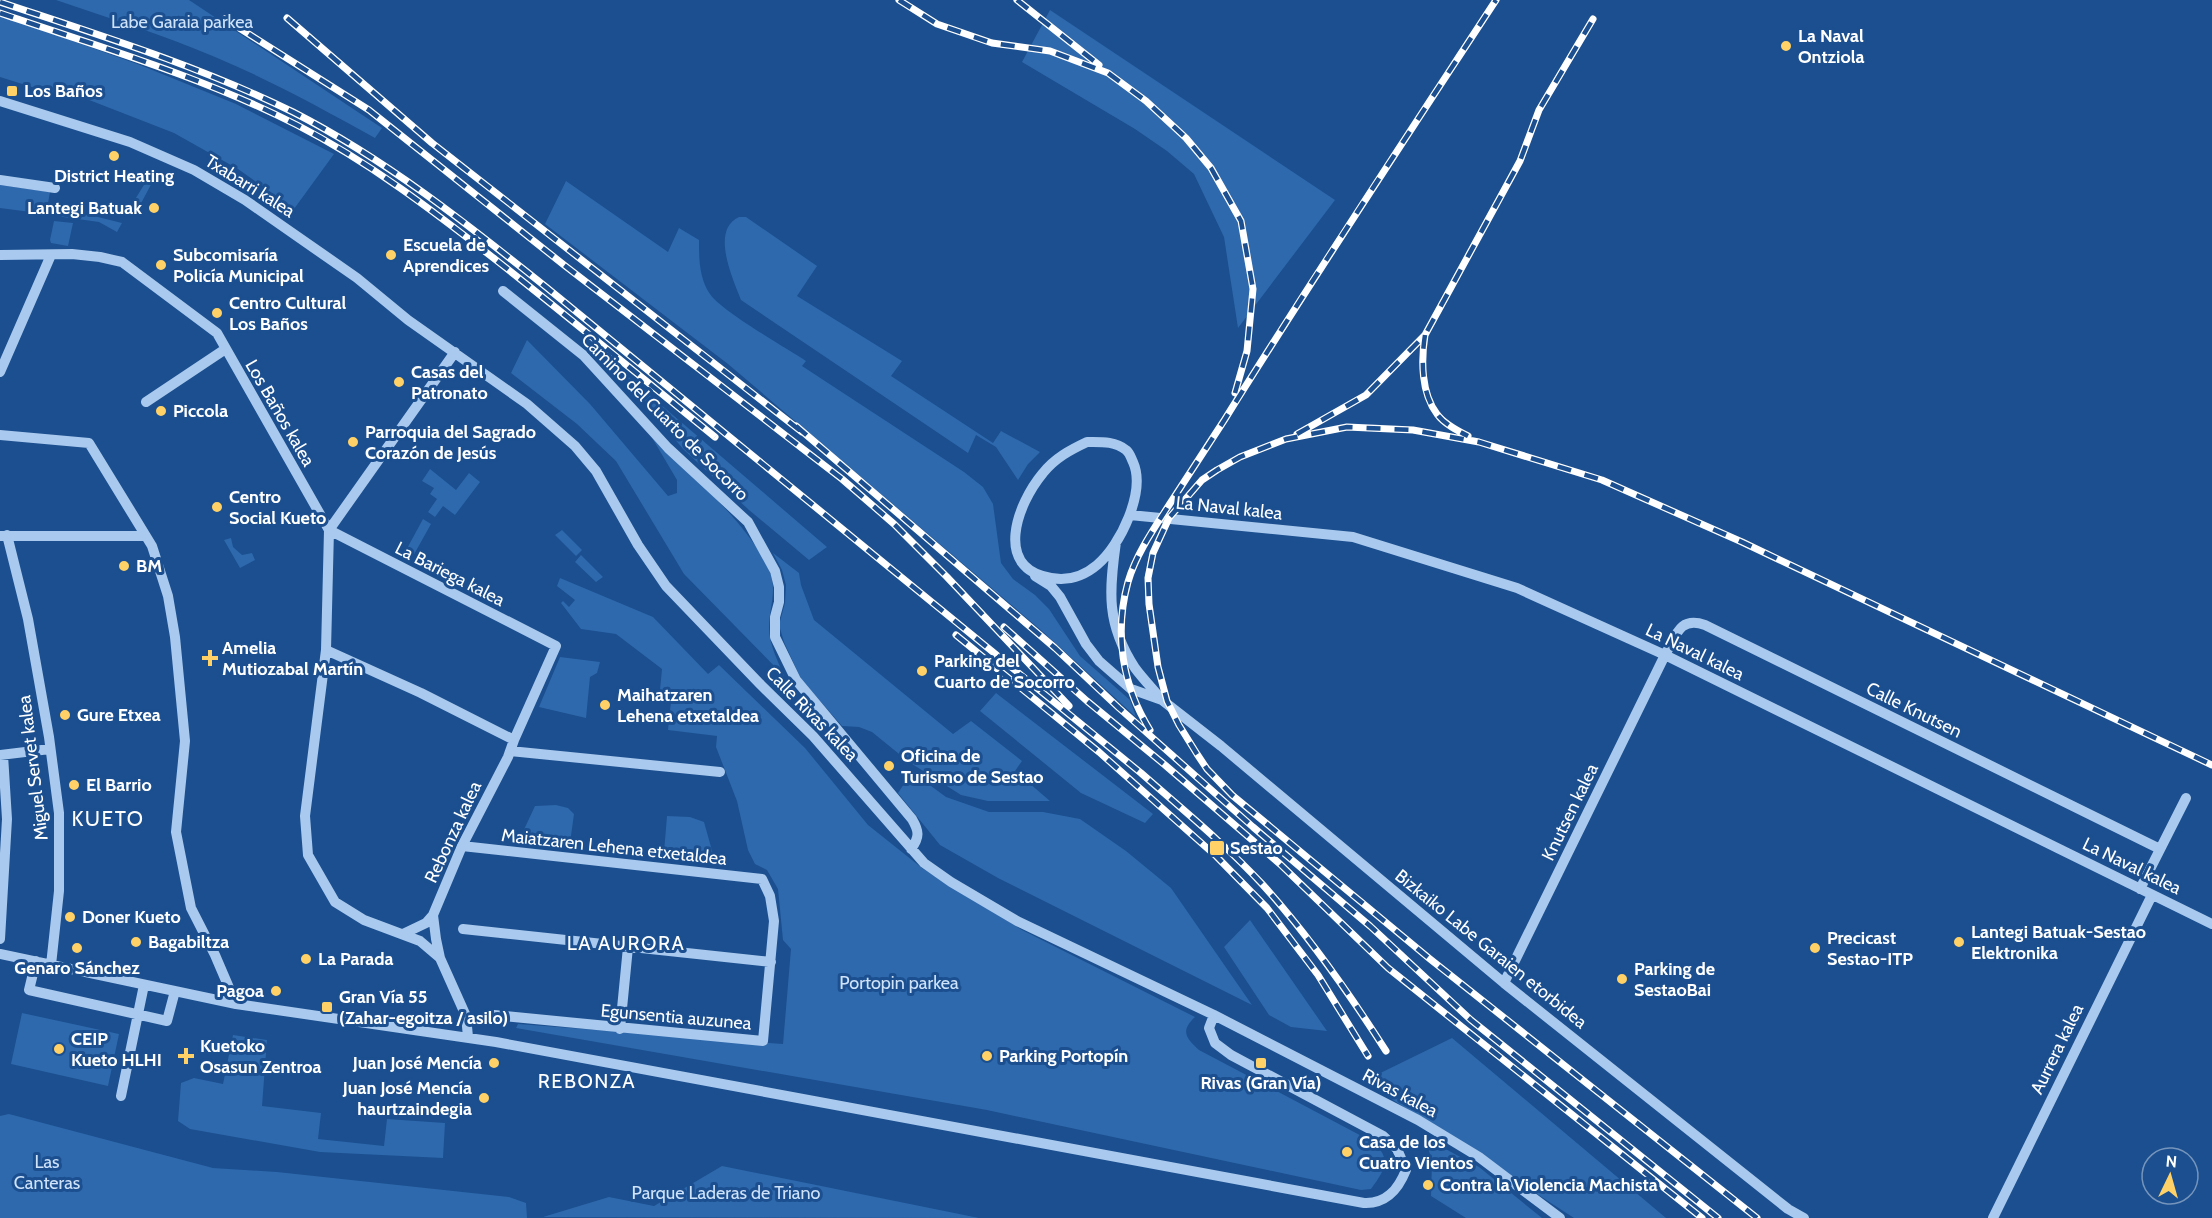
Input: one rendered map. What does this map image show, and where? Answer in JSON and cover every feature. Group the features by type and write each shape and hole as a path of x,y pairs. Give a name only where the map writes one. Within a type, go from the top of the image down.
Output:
{"street":[{"name":"Txabarri kalea","path":"0,101 130,142 194,170 245,200 357,279 408,320 454,351"},
{"path":"0,180 55,188"},
{"name":"Los Baños kalea","path":"0,255 100,257 122,262 217,333 224,350 329,530"},
{"path":"0,372 3,354 51,255"},
{"name":"Camino del Cuarto de Socorro","path":"503,291 583,355 668,448 748,522 777,579 779,602 775,617 775,637 796,680 912,819 919,831 917,842 911,849"},
{"path":"146,402 224,350"},
{"path":"440,958 420,941 364,920 335,902 308,855 305,816 326,650 329,530 454,351"},
{"name":"Calle Rivas kalea","path":"454,351 527,404 575,446 596,471 638,545 666,586 813,736 924,863 951,882 1017,921 1214,1015"},
{"path":"0,435 89,443 152,546 168,596 175,637 185,741 176,832 191,908 236,1004"},
{"path":"1035,576 1061,580 1075,578 1098,564 1116,542 1130,515 1137,486 1136,468 1128,451 1112,442 1087,442 1065,452 1043,473 1024,502 1014,530 1017,556 1035,576 1051,586 1060,597 1086,644 1100,661 1131,689 1162,700"},
{"name":"La Naval kalea","path":"1130,515 1353,537 1517,588 1665,655 2212,924"},
{"name":"La Bariega kalea","path":"329,530 556,646"},
{"path":"4,536 145,536"},
{"name":"Miguel Servet kalea","path":"4,536 28,619 50,749 58,813 59,891 51,965"},
{"path":"1116,542 1110,596 1114,624 1137,670 1162,700"},
{"name":"Calle Knutsen","path":"1665,655 1680,628 1687,623 1696,622 1705,625 2160,849"},
{"name":"Rebonza kalea","path":"468,1037 466,1016 440,958 435,939 433,915 462,846 510,752 556,646"},
{"path":"326,650 422,693 514,740"},
{"name":"Knutsen kalea","path":"1504,983 1665,655"},
{"name":"Bizkaiko Labe Garaien etorbidea","path":"1162,700 1221,746 1504,983 1788,1209 1804,1218"},
{"path":"0,939 7,819 1,755 50,749"},
{"path":"510,752 720,772"},
{"path":"2140,889 2186,798"},
{"name":"Maiatzaren Lehena etxetaldea","path":"462,846 762,879"},
{"name":"Egunsentia auzunea","path":"494,1016 763,1041 774,921 770,896 762,879"},
{"name":"Aurrera kalea","path":"1993,1218 2152,895"},
{"path":"403,934 426,923 433,915"},
{"path":"463,929 771,962"},
{"path":"620,1029 628,947"},
{"path":"0,954 236,1004 468,1037 1364,1203 1376,1203 1385,1199 1400,1185 1406,1170 1397,1149 1383,1136 1231,1055 1215,1043 1209,1028 1214,1015"},
{"path":"36,961 29,990 167,1021 175,991"},
{"path":"121,1096 144,984"},
{"name":"Rivas kalea","path":"1214,1015 1418,1120 1479,1157 1560,1218"}],"green space":[{"name":"Labe Garaia parkea","path":"56,0 189,0 382,128 375,138 236,66 156,34"},
{"path":"1050,10 1335,200 1238,328 1224,237 1194,174 1167,151 1135,129 1022,62"},
{"path":"0,15 140,65 236,104 334,154 294,209 238,169 174,133 84,98 51,93 0,77"},
{"path":"150,175 155,177 138,209 131,206"},
{"path":"566,181 668,252 679,228 699,240 702,275 706,288 716,301 739,319 806,361 802,366 964,472 983,487 993,504 1001,563 1013,579 1049,609 1080,656 1130,700 1136,717 1042,631 728,364 545,224"},
{"path":"0,185 50,192 46,214 0,208"},
{"path":"90,215 122,223 117,232 99,222 56,216"},
{"path":"739,217 746,217 817,266 797,296 902,361 891,376 993,443 1001,431 1040,452 1028,464 1018,480 996,447 976,435 968,453 741,300 729,268 725,243 730,223"},
{"path":"54,221 73,223 68,246 51,243"},
{"path":"527,340 590,404 668,496 677,493 677,480 651,436 716,499 747,534 772,578 769,634 784,676 684,574 616,461 577,424 511,373"},
{"path":"611,362 827,547 809,560 749,510 683,449"},
{"path":"430,469 456,490 469,473 480,482 455,515 443,506 435,517 428,512 437,499 430,494 434,488 422,481"},
{"path":"423,519 431,524 412,558 404,554"},
{"path":"562,530 582,550 576,556 555,535"},
{"path":"231,538 233,547 242,555 252,553 255,560 240,568 224,540"},
{"path":"773,553 799,573 814,620 953,734 971,721 1022,761 1015,771 1050,801 988,801 961,795 909,762 872,732 859,727 842,726 801,679 784,642 779,625 785,603 786,585 782,570"},
{"path":"581,555 603,577 596,582 575,562"},
{"name":"Portopin parkea","path":"560,578 653,617 708,674 719,665 805,748 868,825 922,868 1022,930 1195,1017 1187,1026 1186,1034 1199,1050 1371,1141 1382,1153 1384,1164 1380,1176 1371,1189 1361,1190 987,1110 516,1028 518,1024 783,1044 791,949 783,940 778,889 767,870 755,864 748,850 737,801 716,747 717,736 668,730 672,692 660,690 662,669 616,634 581,629 561,603 563,601 569,607 575,600 557,586"},
{"path":"560,657 600,662 597,673 590,677 586,718 539,707"},
{"path":"996,693 1153,814 1145,823 1081,793 980,711"},
{"path":"912,772 946,797 989,812 1043,812 1080,819 1126,851 1171,888 1252,1005 998,878 940,845 898,793"},
{"path":"556,805 568,808 574,814 570,843 520,838 535,806"},
{"path":"667,816 690,817 704,822 713,854 664,852"},
{"path":"1250,920 1327,1031 1291,1027 1269,1015 1224,947"},
{"path":"22,1013 119,1034 108,1086 11,1064"},
{"path":"233,1035 267,1040 262,1106 321,1113 318,1139 384,1146 387,1119 445,1123 443,1158 320,1152 190,1129 178,1121 181,1083 194,1078 223,1084"},
{"path":"1452,1038 1666,1218 1574,1218 1364,1081"},
{"name":"Las Canteras","path":"9,1114 213,1168 277,1172 509,1197 526,1203 527,1218 0,1218 0,1116"},
{"path":"1425,1138 1479,1167 1542,1218 1466,1218 1431,1196 1432,1161"},
{"name":"Parque Laderas de Triano","path":"722,1166 979,1218 543,1217 609,1197 654,1206"}],"railway":[{"path":"899,0 937,24 992,43 1050,51 1108,73 1146,101 1186,138 1211,168 1241,221 1253,289 1247,351 1235,393"},
{"path":"1017,0 1099,65"},
{"path":"1150,730 1140,713 1127,677 1121,639 1124,601 1136,561 1152,531 1496,0"},
{"path":"0,2 111,39 257,95 327,130 360,150 455,216 546,287 1141,773 1203,827 1249,870 1296,924 1343,986 1386,1051"},
{"path":"0,13 188,77 261,108 324,139 400,188 472,241 715,437"},
{"path":"287,18 432,143 802,432"},
{"path":"225,19 369,110 564,265 842,479 894,524 1069,706"},
{"path":"1297,434 1366,395 1425,335 1520,161 1539,110 1593,19"},
{"path":"1425,335 1424,376 1432,406 1443,421 1468,436"},
{"path":"796,426 1055,648 1253,827 1370,926 1471,1020 1718,1218"},
{"path":"1757,1218 1430,959 1232,795 1207,769 1179,725 1167,701 1158,667 1149,604 1148,578 1153,553 1169,518 1202,480 1240,457 1286,439 1347,427 1413,430 1479,442 1602,480 1742,542 2212,765"},
{"path":"1004,627 1087,701 1280,864 1388,968 1702,1218"},
{"path":"956,635 1099,752 1216,856 1267,908 1318,975 1368,1056"}],"place":[{"name":"La Naval Ontziola","path":"1786,46"},
{"name":"Los Baños","path":"12,91"},
{"name":"District Heating","path":"114,156"},
{"name":"Lantegi Batuak","path":"154,208"},
{"name":"Escuela de Aprendices","path":"391,255"},
{"name":"Subcomisaría Policía Municipal","path":"161,265"},
{"name":"Centro Cultural Los Baños","path":"217,313"},
{"name":"Casas del Patronato","path":"399,382"},
{"name":"Piccola","path":"161,411"},
{"name":"Parroquia del Sagrado Corazón de Jesús","path":"353,442"},
{"name":"Centro Social Kueto","path":"217,507"},
{"name":"BM","path":"124,566"},
{"name":"Amelia Mutiozabal Martín","path":"210,658"},
{"name":"Parking del Cuarto de Socorro","path":"922,671"},
{"name":"Maihatzaren Lehena etxetaldea","path":"605,705"},
{"name":"Gure Etxea","path":"65,715"},
{"name":"Oficina de Turismo de Sestao","path":"889,766"},
{"name":"El Barrio","path":"74,785"},
{"name":"Sestao","path":"1217,848"},
{"name":"Doner Kueto","path":"70,917"},
{"name":"Bagabiltza","path":"136,942"},
{"name":"Lantegi Batuak-Sestao Elektronika","path":"1959,942"},
{"name":"Genaro Sánchez","path":"77,948"},
{"name":"Precicast Sestao-ITP","path":"1815,948"},
{"name":"La Parada","path":"306,959"},
{"name":"Parking de SestaoBai","path":"1622,979"},
{"name":"Pagoa","path":"276,991"},
{"name":"Gran Vía 55 (Zahar-egoitza / asilo)","path":"327,1007"},
{"name":"CEIP Kueto HLHI","path":"59,1049"},
{"name":"Kuetoko Osasun Zentroa","path":"186,1056"},
{"name":"Parking Portopín","path":"987,1056"},
{"name":"Juan José Mencía","path":"494,1063"},
{"name":"Rivas (Gran Vía)","path":"1261,1063"},
{"name":"Juan José Mencía haurtzaindegia","path":"484,1098"},
{"name":"Casa de los Cuatro Vientos","path":"1347,1152"},
{"name":"Contra la Violencia Machista","path":"1428,1185"}],"district":[{"name":"KUETO","path":"108,819"},
{"name":"LA AURORA","path":"626,943"},
{"name":"REBONZA","path":"587,1081"}]}
